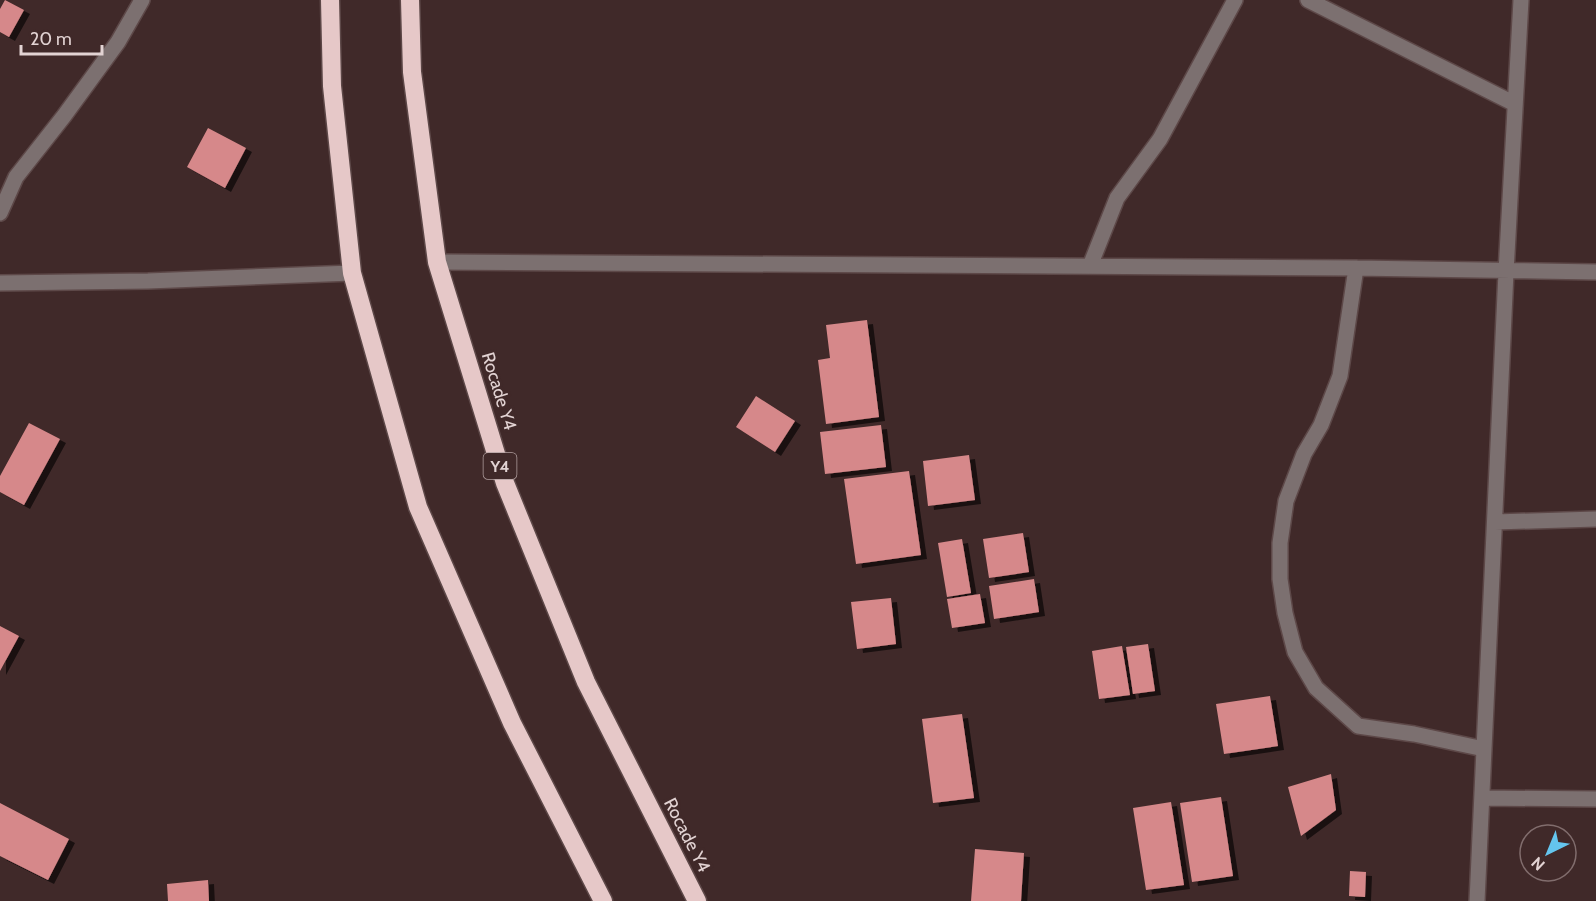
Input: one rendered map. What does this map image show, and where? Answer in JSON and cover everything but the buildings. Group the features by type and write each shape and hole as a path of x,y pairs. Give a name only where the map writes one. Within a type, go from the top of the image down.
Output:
{"highway":[{"path":"330,0 332,86 352,273 418,507 512,723 603,901"},
{"name":"Rocade Y4","path":"411,0 412,72 437,262 510,494 586,681 697,901"}],"street":[{"path":"0,213 16,177 118,42 142,0"},
{"path":"1090,266 1117,198 1160,139 1235,0"},
{"path":"1308,0 1515,104"},
{"path":"1478,901 1506,272 1521,0"},
{"path":"437,262 1356,268 1596,272"},
{"path":"1356,268 1340,376 1321,425 1304,454 1286,501 1280,543 1280,579 1285,613 1295,652 1316,688 1358,726 1413,734 1484,749"},
{"path":"0,283 352,273"},
{"path":"1495,522 1596,519"},
{"path":"1482,798 1596,800"}]}
